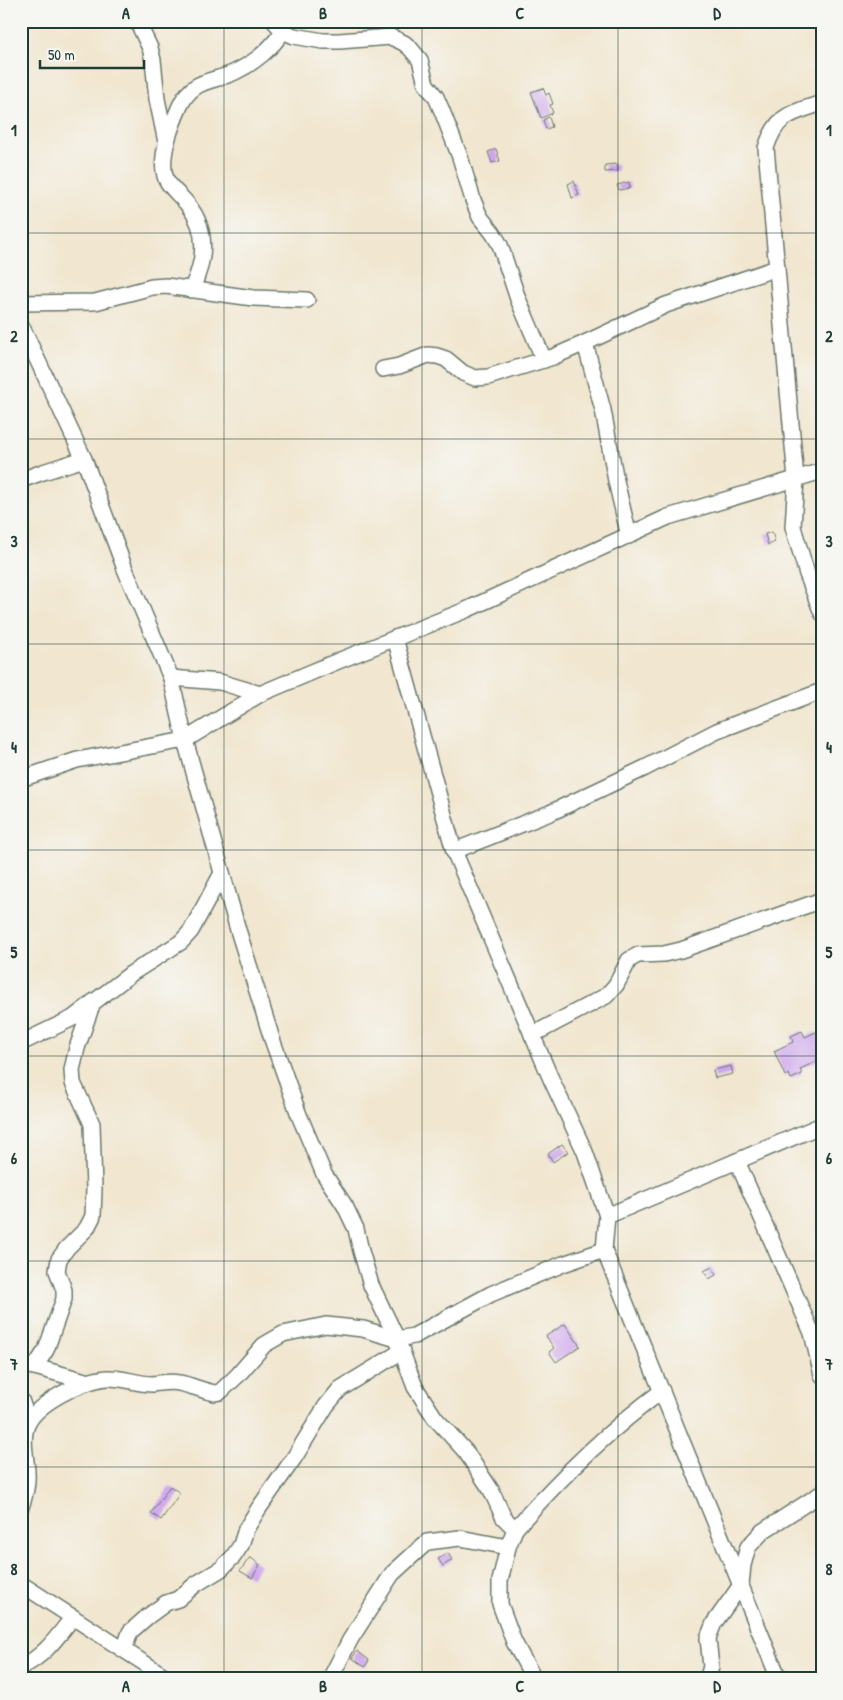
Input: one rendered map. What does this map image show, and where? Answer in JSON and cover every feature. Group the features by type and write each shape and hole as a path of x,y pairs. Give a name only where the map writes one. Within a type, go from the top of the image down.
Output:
{"street":[{"path":"137,21 150,48 153,60 157,99 166,142"},
{"path":"191,290 201,267 202,233 197,218 167,180 163,166 166,142 180,106 194,87 210,79 227,76 246,66 275,43 279,26 294,36 323,41 391,37 404,43 420,60 426,84 439,104 460,157 480,217 500,245 518,299 544,360"},
{"path":"822,102 787,115 772,131 766,148 796,479 793,527 807,574 822,613"},
{"path":"383,369 399,366 428,355 446,359 463,373 481,379 544,360 586,343 666,305 777,268"},
{"path":"21,303 95,302 152,287 166,286 254,298 307,300"},
{"path":"21,325 84,460 125,569 171,678 184,740 238,930 272,1039 299,1116 324,1174 345,1206 356,1229 371,1286 400,1345 414,1387 435,1418 466,1452 491,1490 504,1518 515,1530"},
{"path":"586,343 603,410 616,481 629,536"},
{"path":"21,480 84,460"},
{"path":"21,780 77,760 184,740 260,694 466,610 668,518 822,471"},
{"path":"395,638 454,851 532,1035 585,1152 607,1216 604,1250 779,1679"},
{"path":"171,678 220,682 260,694"},
{"path":"454,851 550,814 646,768 716,731 822,691"},
{"path":"21,1043 73,1018 132,973 181,942 191,931 222,873"},
{"path":"532,1035 606,996 616,985 629,960 638,954 664,954 681,950 822,900"},
{"path":"28,1366 46,1350 64,1299 64,1290 57,1271 59,1259 87,1228 94,1216 92,1124 74,1083 72,1070 76,1048 93,1002"},
{"path":"607,1216 822,1125"},
{"path":"738,1161 812,1333 822,1376"},
{"path":"124,1650 130,1632 166,1603 178,1598 196,1584 221,1570 233,1557 246,1529 294,1458 326,1406 340,1390 414,1336 491,1294 563,1264 604,1250"},
{"path":"21,1506 26,1494 25,1431 28,1420 41,1408 59,1396 89,1382 108,1378 154,1384 165,1381 180,1383 215,1393 220,1392 238,1375 264,1345 283,1334 326,1325 363,1329 400,1345"},
{"path":"28,1366 89,1382"},
{"path":"534,1679 514,1642 500,1604 500,1581 508,1548 515,1530 559,1480 597,1443 637,1409 662,1391"},
{"path":"21,1400 28,1420"},
{"path":"711,1675 708,1638 714,1623 741,1585 743,1565 748,1548 763,1531 822,1493"},
{"path":"330,1679 350,1640 392,1574 427,1542 460,1538 508,1548"},
{"path":"21,1584 169,1679"},
{"path":"21,1667 35,1661 55,1641 73,1617"},
{"path":"107,1639 118,1633 130,1632"}],"building":[{"path":"543,88 546,95 549,93 553,104 550,105 553,113 541,118 531,92"},
{"path":"549,117 552,127 546,129 543,120"},
{"path":"496,149 500,161 492,163 488,152"},
{"path":"617,164 618,171 605,172 605,165"},
{"path":"574,181 579,195 572,198 568,184"},
{"path":"629,182 630,188 619,190 617,185"},
{"path":"772,532 775,542 768,545 765,534"},
{"path":"802,1031 805,1037 816,1032 822,1046 822,1051 818,1053 820,1060 800,1069 802,1074 791,1079 789,1074 785,1076 774,1051 793,1042 791,1036"},
{"path":"731,1066 733,1074 715,1078 713,1070"},
{"path":"562,1144 568,1152 553,1162 548,1154"},
{"path":"712,1267 716,1275 709,1279 704,1271"},
{"path":"565,1324 580,1346 556,1362 549,1352 554,1348 546,1336"},
{"path":"170,1486 180,1493 161,1520 151,1513"},
{"path":"448,1553 452,1560 443,1566 438,1559"},
{"path":"250,1557 260,1565 252,1578 240,1571"},
{"path":"357,1651 369,1660 365,1667 352,1658"}]}
